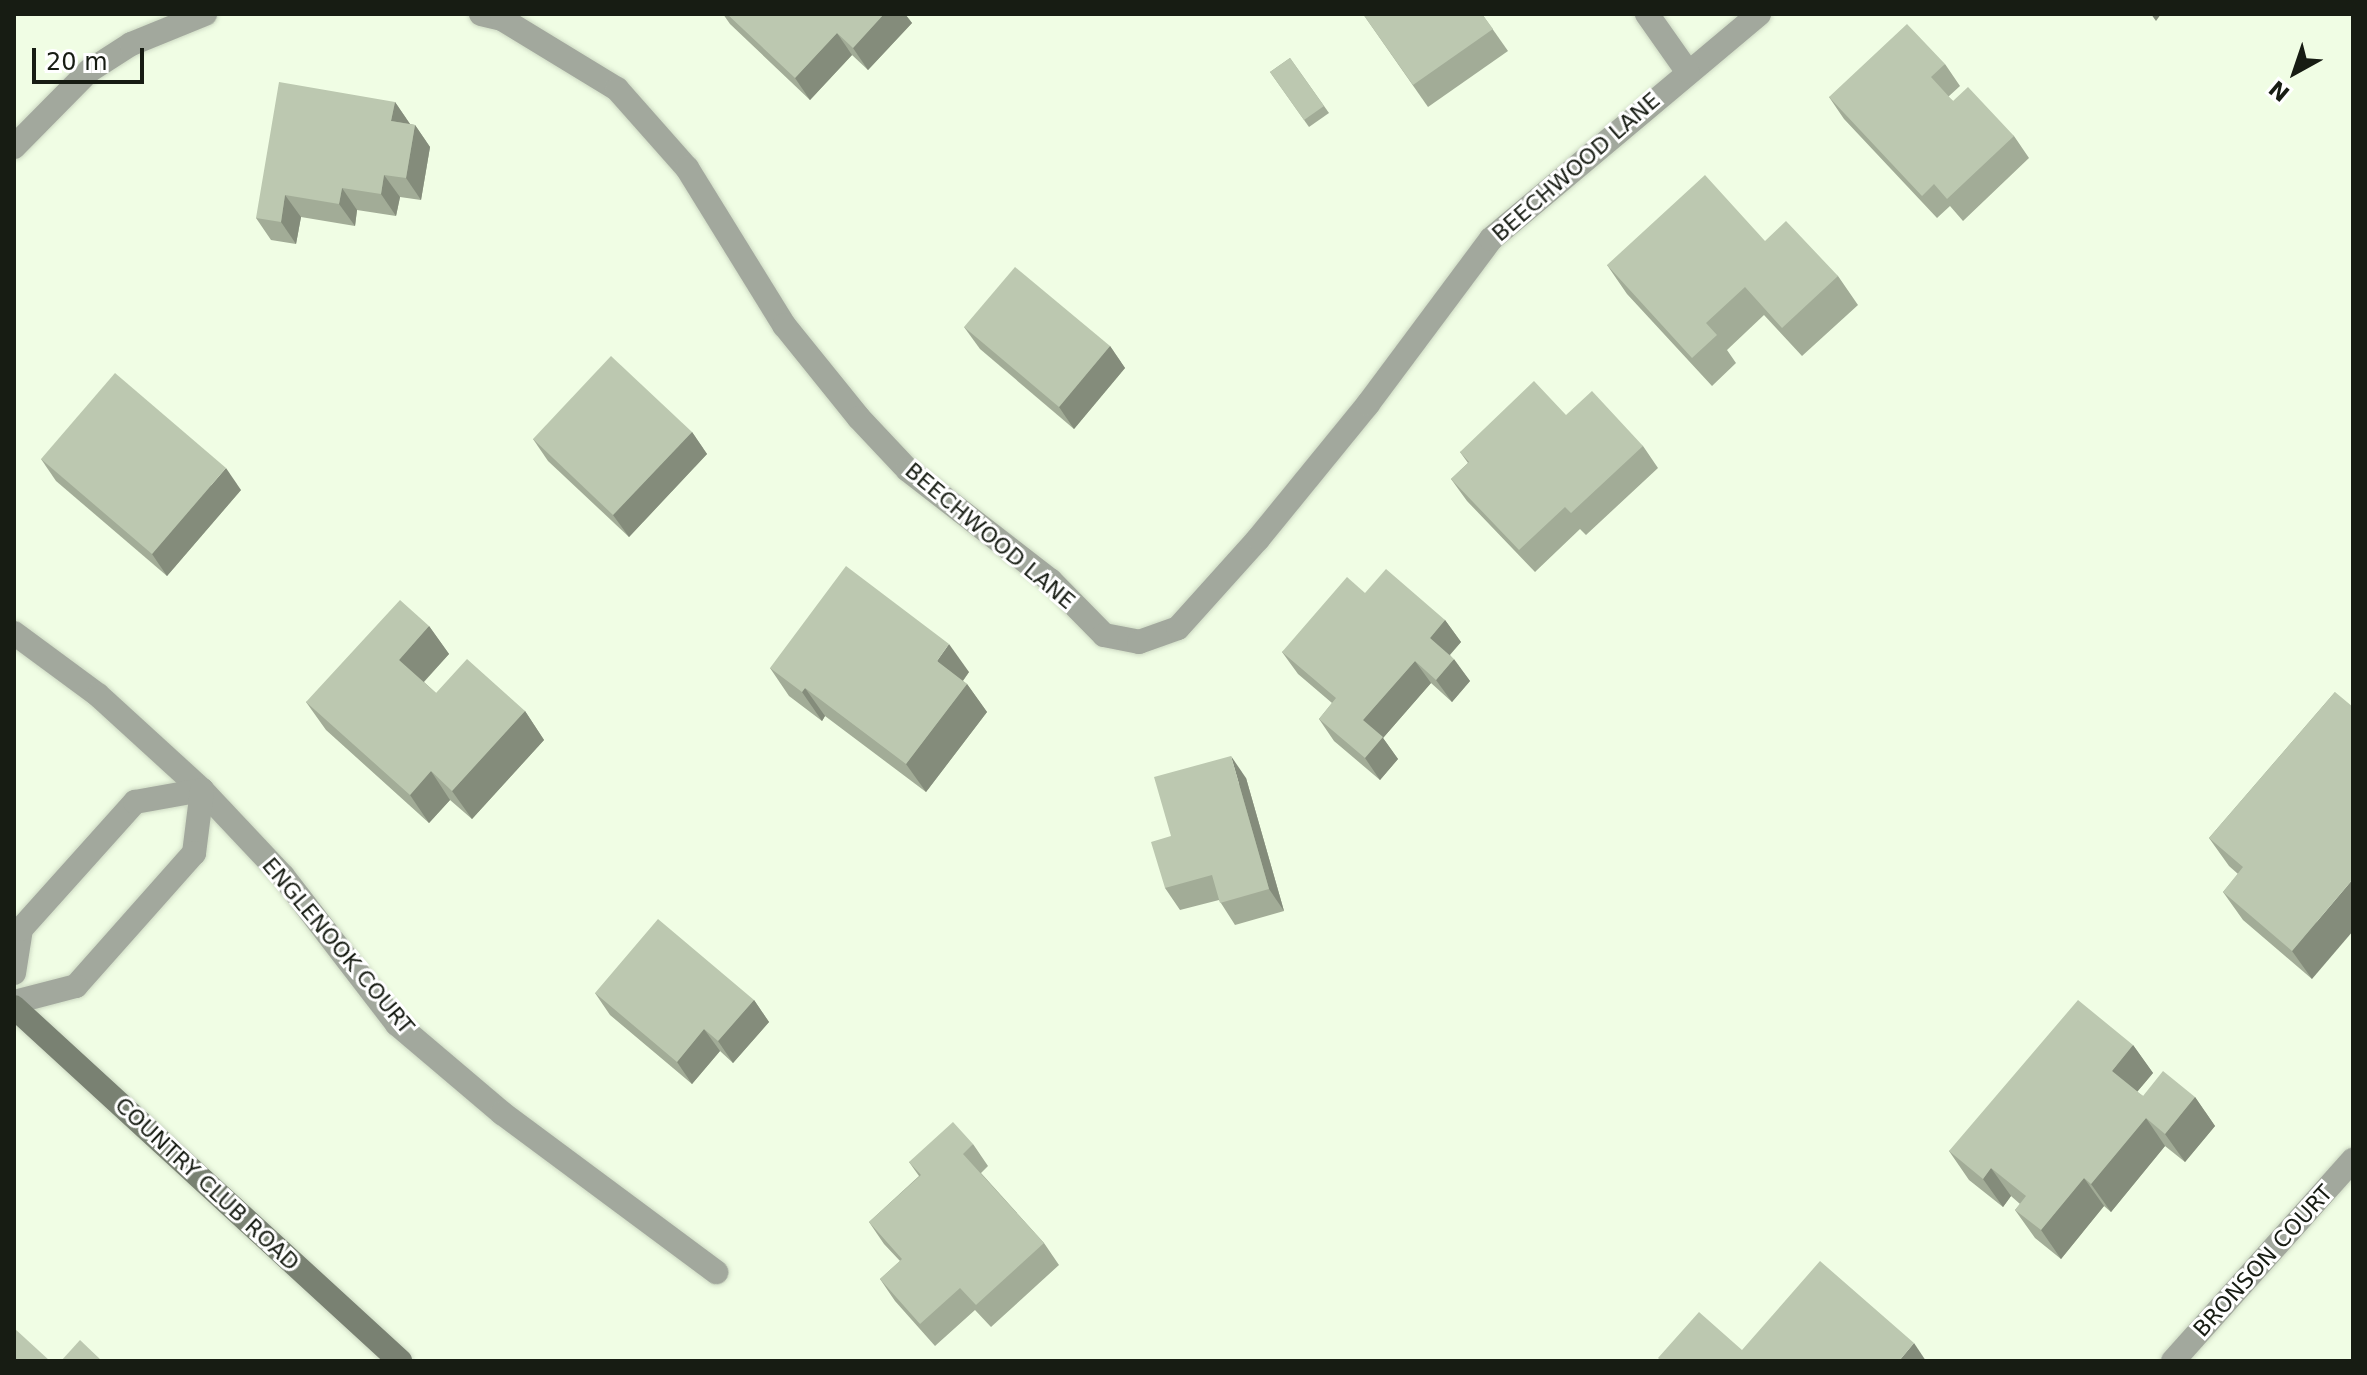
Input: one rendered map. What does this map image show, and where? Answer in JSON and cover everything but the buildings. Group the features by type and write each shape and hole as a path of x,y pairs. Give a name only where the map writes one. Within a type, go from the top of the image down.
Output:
{"main road":[{"name":"COUNTRY CLUB ROAD","path":"14,1005 400,1361"}],"street":[{"path":"14,147 89,71 131,44 205,14"},
{"name":"BEECHWOOD LANE","path":"481,14 502,19 617,89 687,168 784,325 908,470 1050,580 1104,635 1139,642 1178,628 1258,539 1368,404 1491,239 1687,71 1759,14"},
{"path":"1647,14 1687,71"},
{"name":"ENGLENOOK COURT","path":"14,633 98,695 202,790 283,876 397,1024 502,1113 716,1272"},
{"path":"14,973 21,929 135,802 202,790 194,853 185,864 76,986 14,1005"},
{"name":"BRONSON COURT","path":"2173,1361 2353,1160"}]}
